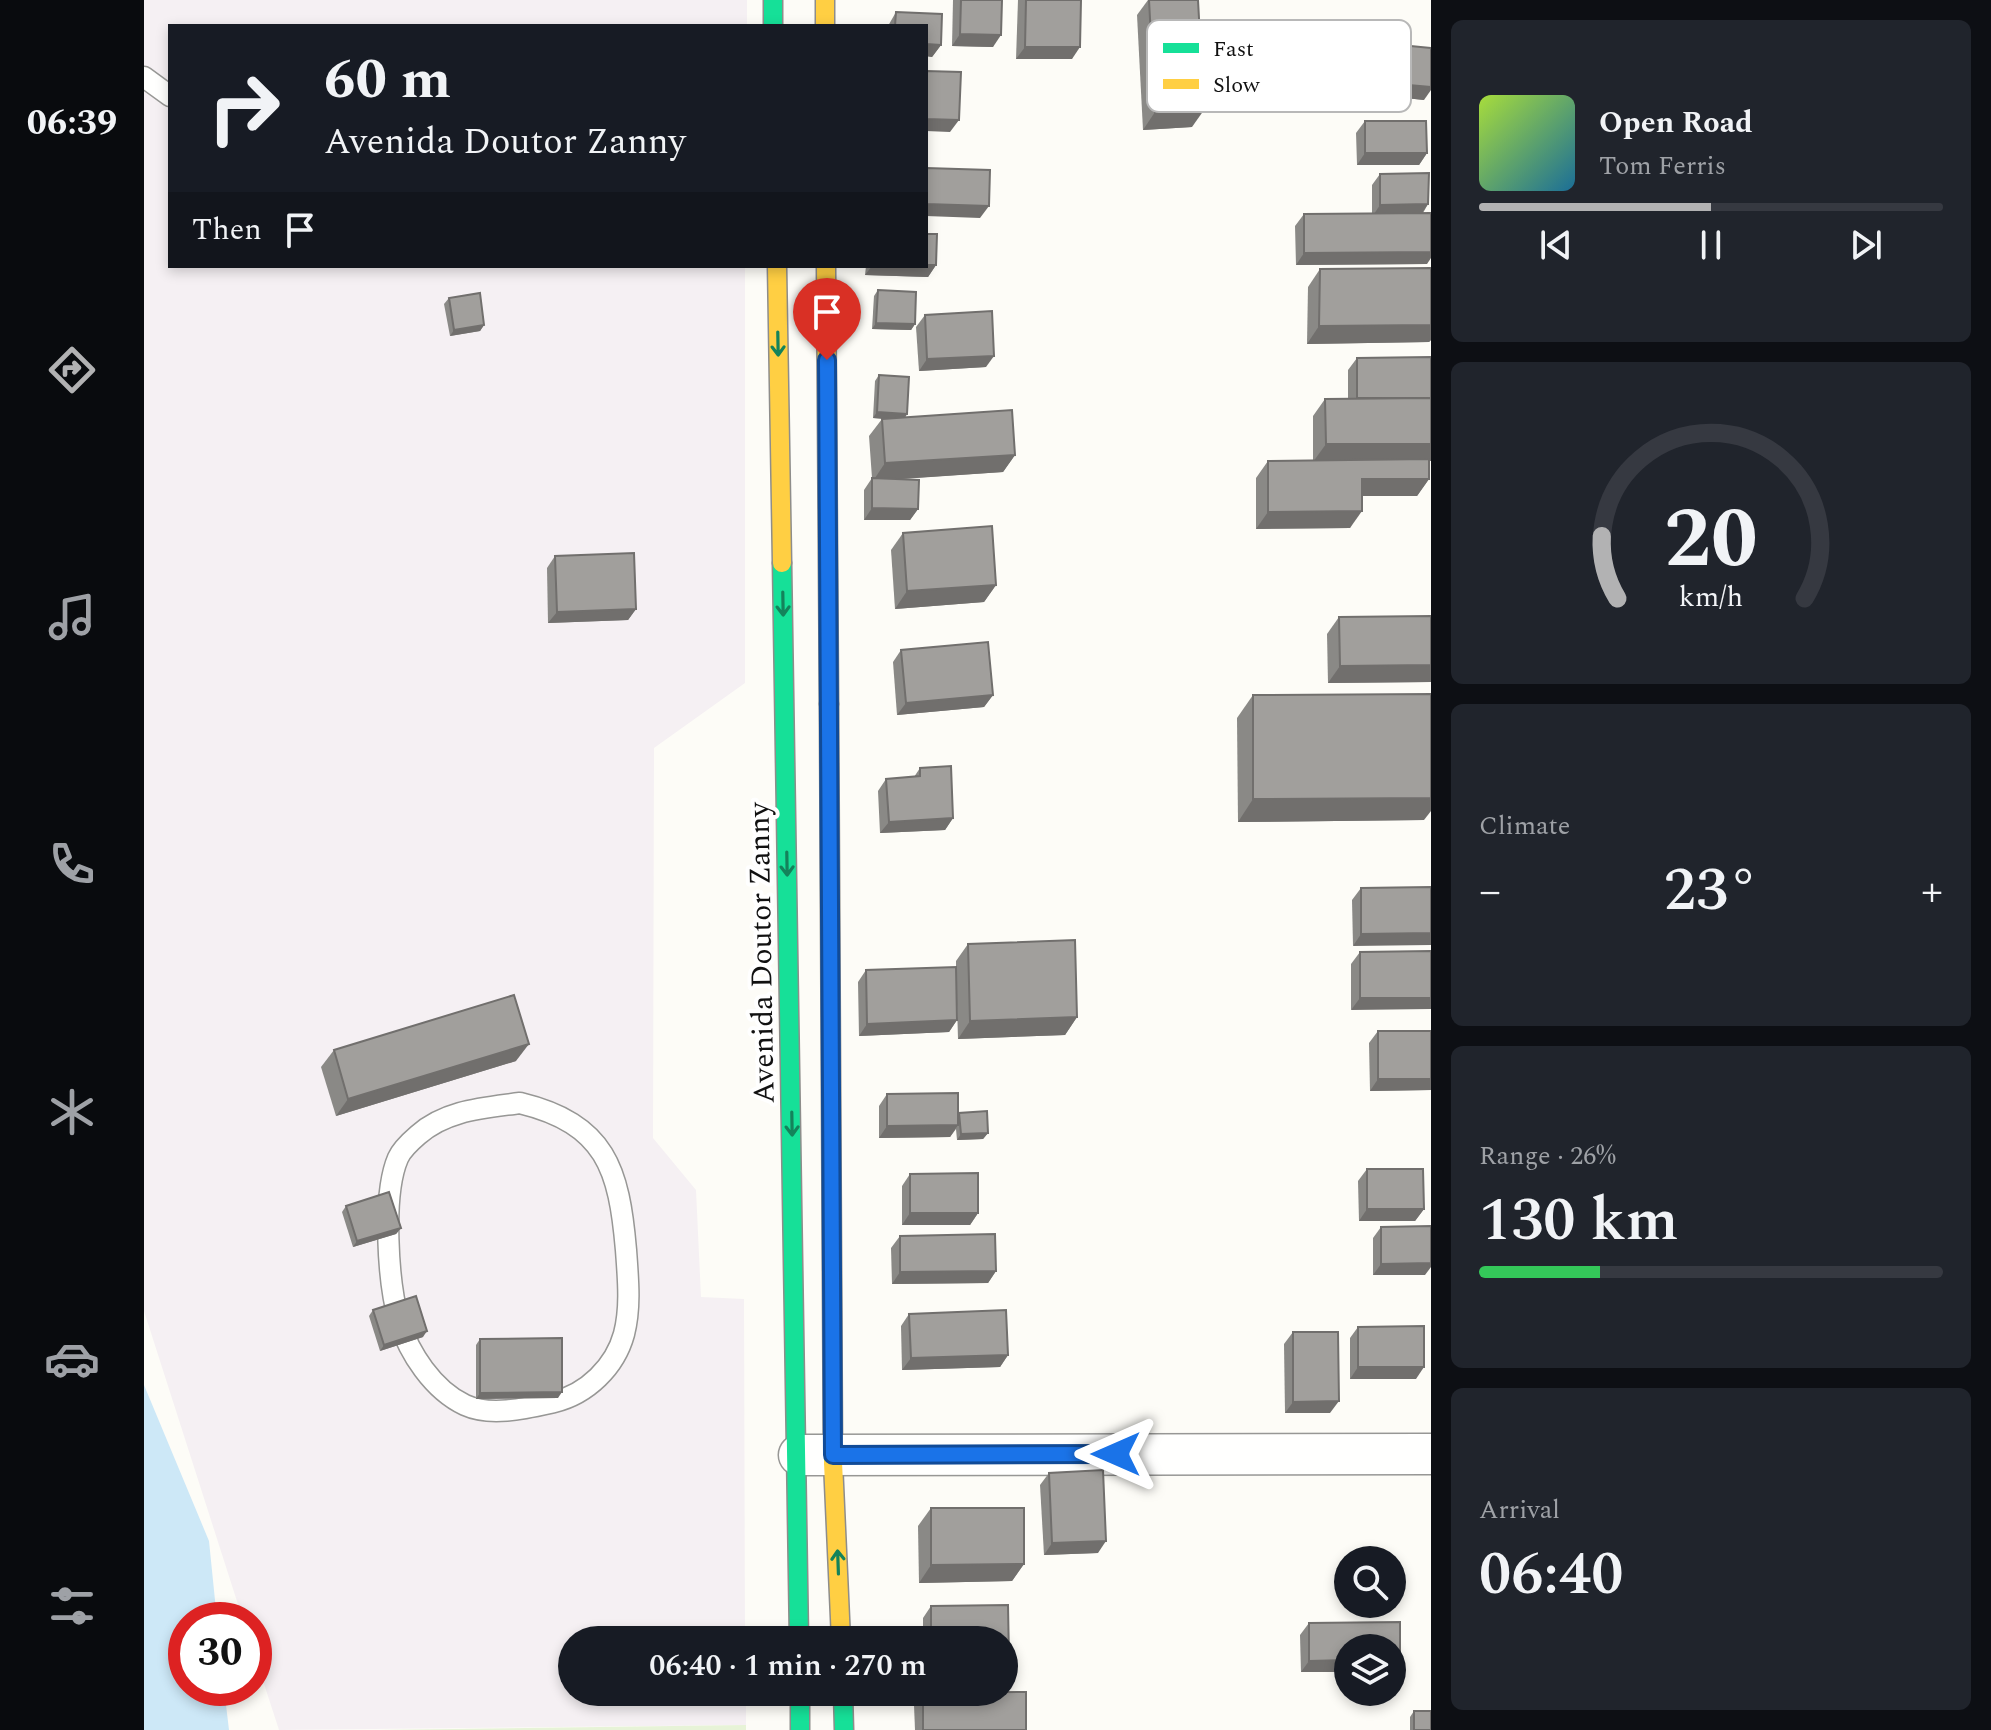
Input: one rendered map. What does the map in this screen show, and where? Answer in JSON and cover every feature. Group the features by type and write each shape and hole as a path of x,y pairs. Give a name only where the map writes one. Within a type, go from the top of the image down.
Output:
{"street":[{"path":"773,0 773,24"},
{"path":"825,0 825,24"},
{"name":"Avenida Doutor Zanny","path":"777,268 796,1308 839,1626"},
{"name":"Avenida Doutor Zanny","path":"800,1626 814,1455 826,268"},
{"path":"814,1455 1431,1454"},
{"path":"800,1706 800,1730"},
{"path":"843,1706 844,1730"}],"lane":[{"path":"144,77 168,95"},
{"path":"520,1103 550,1110 571,1122 594,1142 611,1169 622,1203 628,1319 619,1352 586,1390 534,1407 492,1411 465,1405 431,1380 399,1322 391,1276 390,1197 398,1157 419,1134 451,1115 485,1107 520,1103"}],"shaded area":[{"path":"144,0 747,0 747,24 168,24 168,268 745,268 745,683 654,748 653,1138 696,1190 701,1297 744,1299 745,1626 558,1626 558,1706 746,1706 746,1725 279,1730 271,1706 272,1602 237,1602 144,1311"}],"green space":[{"path":"746,1725 746,1730 379,1730"}],"water":[{"path":"144,1385 209,1541 215,1602 168,1602 168,1706 226,1706 229,1730 144,1730"}],"building":[{"path":"961,0 1002,0 1001,35 960,34"},
{"path":"1026,0 1081,0 1080,47 1025,47"},
{"path":"1149,0 1198,0 1199,20 1150,20"},
{"path":"896,12 942,14 941,45 928,44 928,24 895,24"},
{"path":"1411,46 1431,48 1431,87 1411,85"},
{"path":"928,71 961,72 959,120 928,119"},
{"path":"1365,121 1426,121 1427,153 1365,153"},
{"path":"928,168 990,170 989,206 928,204"},
{"path":"1429,173 1428,204 1380,205 1380,174"},
{"path":"1431,213 1431,252 1304,253 1304,214"},
{"path":"928,234 937,234 936,265 928,265"},
{"path":"1431,268 1431,325 1319,326 1320,269"},
{"path":"878,290 916,292 915,324 876,323"},
{"path":"480,293 484,325 454,330 449,298"},
{"path":"992,311 994,356 927,359 925,315"},
{"path":"1431,357 1431,398 1357,398 1357,358"},
{"path":"879,375 909,377 907,414 877,412"},
{"path":"1431,398 1431,444 1326,444 1325,399"},
{"path":"1012,410 1015,455 885,463 882,419"},
{"path":"1429,459 1429,479 1362,479 1362,511 1268,512 1268,461"},
{"path":"872,478 919,480 918,509 872,508"},
{"path":"992,526 996,585 907,591 903,533"},
{"path":"634,553 636,609 557,612 555,556"},
{"path":"1431,616 1431,665 1340,666 1339,617"},
{"path":"988,642 993,695 906,703 901,650"},
{"path":"1431,694 1431,798 1253,799 1253,695"},
{"path":"951,766 953,818 889,822 886,779 920,776 920,768"},
{"path":"1431,887 1431,933 1361,934 1361,888"},
{"path":"1075,940 1077,1017 970,1021 968,944"},
{"path":"1431,951 1431,998 1360,998 1360,952"},
{"path":"956,967 957,1020 867,1024 866,970"},
{"path":"514,995 529,1044 348,1099 334,1050"},
{"path":"1378,1031 1431,1031 1431,1079 1378,1079"},
{"path":"958,1093 958,1125 887,1126 887,1094"},
{"path":"987,1111 988,1133 961,1134 959,1113"},
{"path":"1367,1169 1423,1169 1424,1209 1367,1209"},
{"path":"978,1173 978,1213 910,1213 910,1174"},
{"path":"389,1192 401,1228 357,1241 346,1206"},
{"path":"1431,1226 1431,1263 1381,1264 1381,1227"},
{"path":"995,1234 996,1271 900,1272 900,1236"},
{"path":"416,1296 427,1331 384,1345 373,1310"},
{"path":"1006,1310 1008,1355 911,1358 909,1314"},
{"path":"1424,1326 1424,1367 1358,1367 1358,1327"},
{"path":"1293,1332 1338,1332 1339,1401 1293,1402"},
{"path":"562,1338 562,1392 480,1393 480,1339"},
{"path":"1103,1470 1106,1541 1052,1543 1049,1473"},
{"path":"931,1508 1024,1508 1024,1564 931,1565"},
{"path":"1008,1605 1008,1626 931,1626 931,1606"},
{"path":"1400,1622 1400,1634 1334,1634 1334,1660 1309,1661 1309,1623"},
{"path":"1018,1692 1026,1692 1026,1730 923,1730 923,1706 1018,1706"},
{"path":"1414,1711 1431,1711 1431,1730 1414,1730"}],"traffic: fast":[{"path":"773,0 773,24"},
{"path":"782,563 799,1626"},
{"path":"829,704 833,1462"},
{"path":"800,1706 800,1730"},
{"path":"843,1706 844,1730"}],"traffic: slow":[{"path":"825,0 825,24"},
{"path":"777,268 782,563"},
{"path":"826,268 829,704"},
{"path":"833,1462 840,1626"}],"route":[{"path":"827,360 833,1455 1116,1454"}]}
